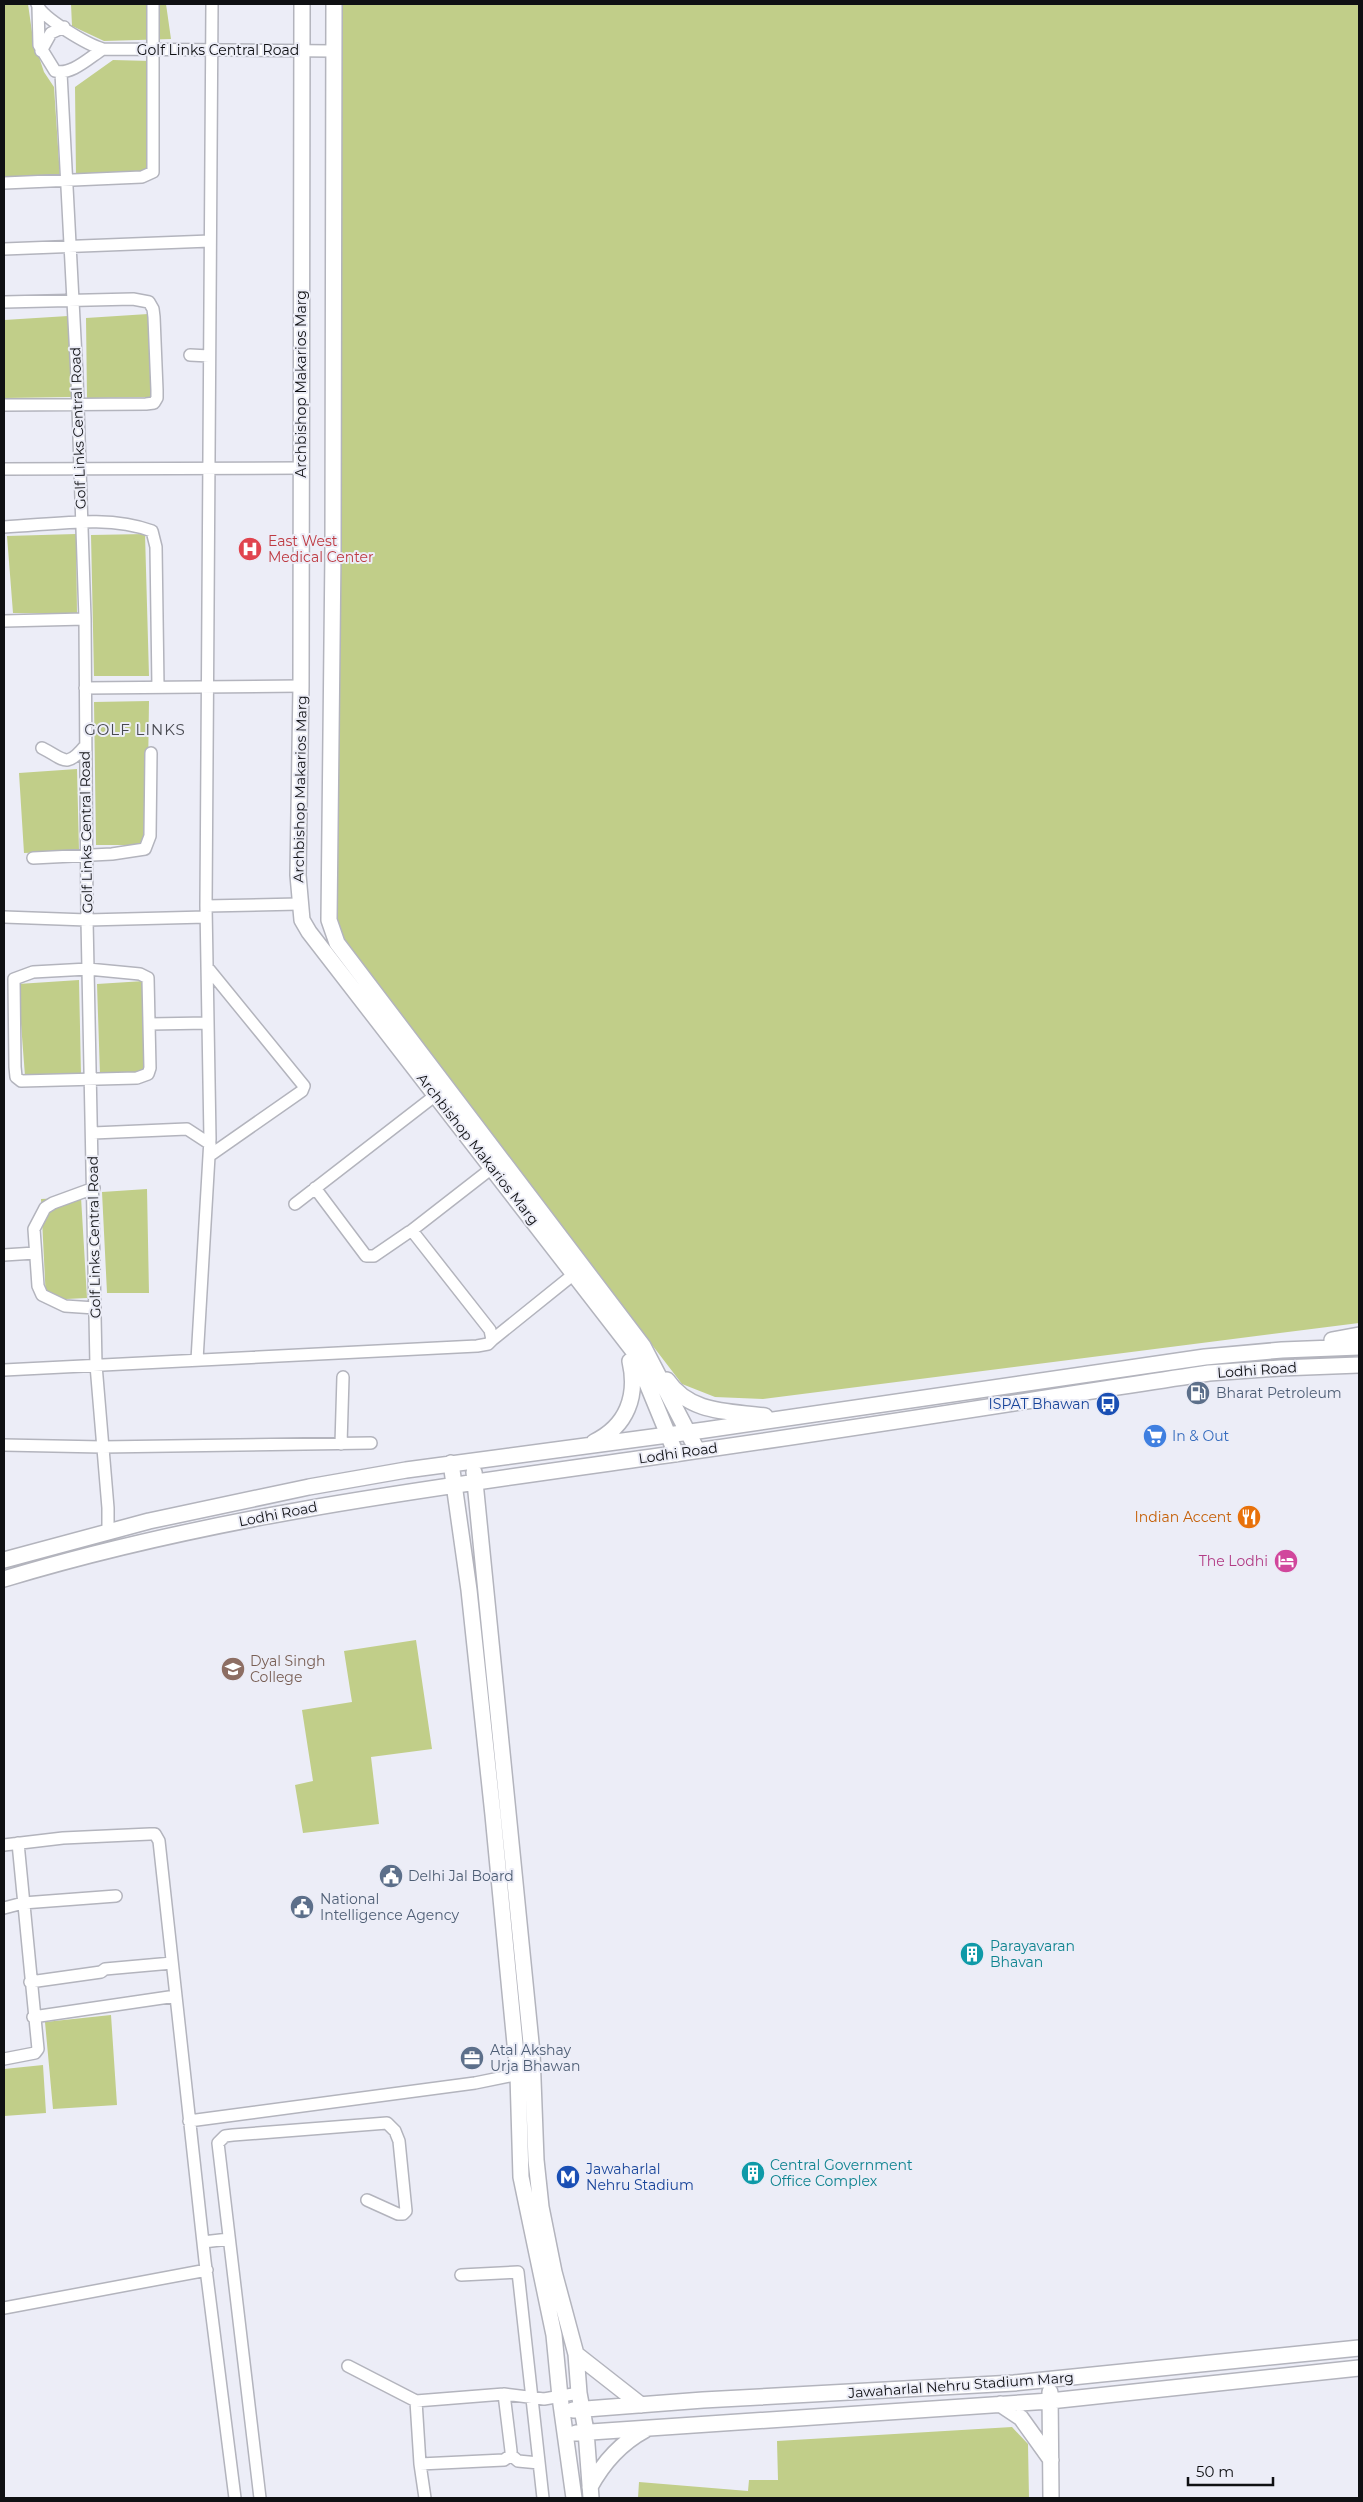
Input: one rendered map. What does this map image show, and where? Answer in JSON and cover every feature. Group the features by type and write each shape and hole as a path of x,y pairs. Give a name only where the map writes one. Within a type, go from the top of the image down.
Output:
{"street":[{"path":"4,183 142,177 153,172 153,4"},
{"path":"197,1360 210,1150 206,967 206,687 212,4"},
{"name":"Archbishop Makarios Marg","path":"302,4 301,686 298,875 299,904 302,920 441,1091 643,1346 697,1450"},
{"name":"Archbishop Makarios Marg","path":"334,4 332,51 333,551 329,920 337,943 441,1091 492,1168 634,1352 676,1454"},
{"name":"Golf Links Central Road","path":"38,5 88,44 103,50 212,48 332,51"},
{"name":"Golf Links Central Road","path":"38,5 38,37 42,51 51,67 61,73 68,179 69,248 85,619 86,856 96,1365 108,1532"},
{"path":"42,51 51,33 64,27"},
{"path":"61,73 69,71 103,50"},
{"path":"4,249 69,248 210,241"},
{"path":"4,302 142,299 149,302 153,309 155,326 158,398 154,403 77,406 4,405"},
{"path":"190,355 209,356"},
{"path":"4,469 301,468"},
{"path":"4,527 81,522 132,523 152,531 155,537 158,687"},
{"path":"4,621 85,619"},
{"path":"85,688 301,686"},
{"path":"42,748 58,760 66,761 75,759 85,746"},
{"path":"33,858 136,852 145,849 148,844 151,753"},
{"path":"4,918 87,920 299,904"},
{"path":"206,967 304,1086 302,1091 210,1150"},
{"path":"88,969 146,976 150,982 150,1068 148,1074 137,1078 21,1082 16,1077 12,994 14,980 33,972 88,969"},
{"path":"150,1024 208,1024"},
{"path":"295,1204 441,1091"},
{"path":"92,1133 187,1129 210,1150"},
{"path":"315,1188 366,1256 374,1256 411,1231 492,1168"},
{"path":"94,1188 53,1203 45,1208 34,1229 38,1286 42,1295 65,1306 95,1308"},
{"path":"411,1231 490,1330 492,1340"},
{"path":"4,1254 35,1253"},
{"path":"4,1370 477,1346 488,1344 574,1274"},
{"path":"1282,1350 1359,1335"},
{"path":"583,1446 608,1435 622,1420 630,1400 634,1380 626,1342"},
{"path":"643,1346 669,1384 688,1402 709,1410 786,1418"},
{"name":"Lodhi Road","path":"4,1560 108,1532 309,1487 451,1463 668,1435 1205,1357 1282,1350 1359,1347"},
{"name":"Lodhi Road","path":"4,1579 152,1539 309,1508 475,1481 676,1454 1209,1374 1280,1368 1359,1365"},
{"path":"341,1444 343,1377"},
{"path":"4,1445 102,1447 371,1443"},
{"path":"473,1460 534,2071 536,2160 541,2207 554,2272 576,2354 579,2393 586,2431 590,2493"},
{"path":"451,1463 481,1696 518,2074 521,2178 554,2335 561,2405 574,2498"},
{"path":"4,1845 63,1838 155,1834 159,1840 206,2270 235,2498"},
{"path":"4,2059 38,2051 33,2017 18,1843"},
{"path":"4,1908 23,1903 116,1896"},
{"path":"30,1982 101,1972 105,1969 172,1963"},
{"path":"33,2017 176,1996"},
{"path":"189,2121 475,2083 534,2071"},
{"path":"260,2498 218,2143 224,2136 387,2123 395,2131 399,2141 406,2211 403,2214 398,2214 367,2200"},
{"path":"203,2242 229,2239"},
{"path":"4,2308 206,2270"},
{"path":"461,2275 518,2272 543,2498"},
{"name":"Jawaharlal Nehru Stadium Marg","path":"561,2405 582,2409 1049,2380 1359,2348"},
{"path":"576,2354 641,2405"},
{"path":"348,2366 416,2401 504,2394 561,2405 579,2393"},
{"name":"Jawaharlal Nehru Stadium Marg","path":"566,2434 586,2431 1050,2401 1359,2368"},
{"path":"1049,2380 1051,2498"},
{"path":"504,2394 511,2455 518,2461 539,2463"},
{"path":"416,2401 420,2464 425,2498"},
{"path":"1000,2404 1021,2418 1051,2460"},
{"path":"590,2493 606,2462 634,2436 649,2428"},
{"path":"420,2464 504,2460 511,2455"}],"green space":[{"path":"4,4 28,4 33,39 44,72 54,87 60,177 4,177"},
{"path":"71,4 166,4 171,39 104,41 72,26"},
{"path":"339,4 1359,4 1359,1323 763,1399 715,1397 682,1384 346,945 333,910 340,617"},
{"path":"113,60 151,61 151,175 76,177 75,87"},
{"path":"148,314 154,397 87,398 86,318"},
{"path":"68,316 72,397 4,398 4,320"},
{"path":"76,534 77,614 13,613 7,536"},
{"path":"145,534 149,676 94,676 91,535"},
{"path":"149,701 147,845 96,845 94,702"},
{"path":"77,769 79,851 24,853 19,773"},
{"path":"79,980 81,1074 25,1076 18,984"},
{"path":"144,981 147,1071 100,1075 97,984"},
{"path":"147,1189 149,1293 107,1293 102,1192"},
{"path":"81,1197 87,1298 46,1300 41,1199"},
{"path":"416,1640 432,1749 371,1757 379,1824 303,1833 295,1785 313,1781 302,1710 352,1702 344,1651"},
{"path":"111,2015 117,2105 53,2109 45,2022"},
{"path":"43,2065 46,2113 4,2116 4,2069"},
{"path":"1012,2427 1028,2444 1029,2498 638,2498 639,2482 748,2491 749,2480 778,2480 777,2441"}],"place":[{"name":"East West Medical Center","path":"250,549"},
{"name":"Bharat Petroleum","path":"1198,1393"},
{"name":"ISPAT Bhawan","path":"1108,1404"},
{"name":"In & Out","path":"1155,1436"},
{"name":"Indian Accent","path":"1249,1517"},
{"name":"The Lodhi","path":"1286,1561"},
{"name":"Dyal Singh College","path":"233,1669"},
{"name":"Delhi Jal Board","path":"391,1876"},
{"name":"National Intelligence Agency","path":"302,1907"},
{"name":"Parayavaran Bhavan","path":"972,1954"},
{"name":"Atal Akshay Urja Bhawan","path":"472,2058"},
{"name":"Central Government Office Complex","path":"753,2173"},
{"name":"Jawaharlal Nehru Stadium","path":"568,2177"}],"district":[{"name":"GOLF LINKS","path":"135,729"}]}
